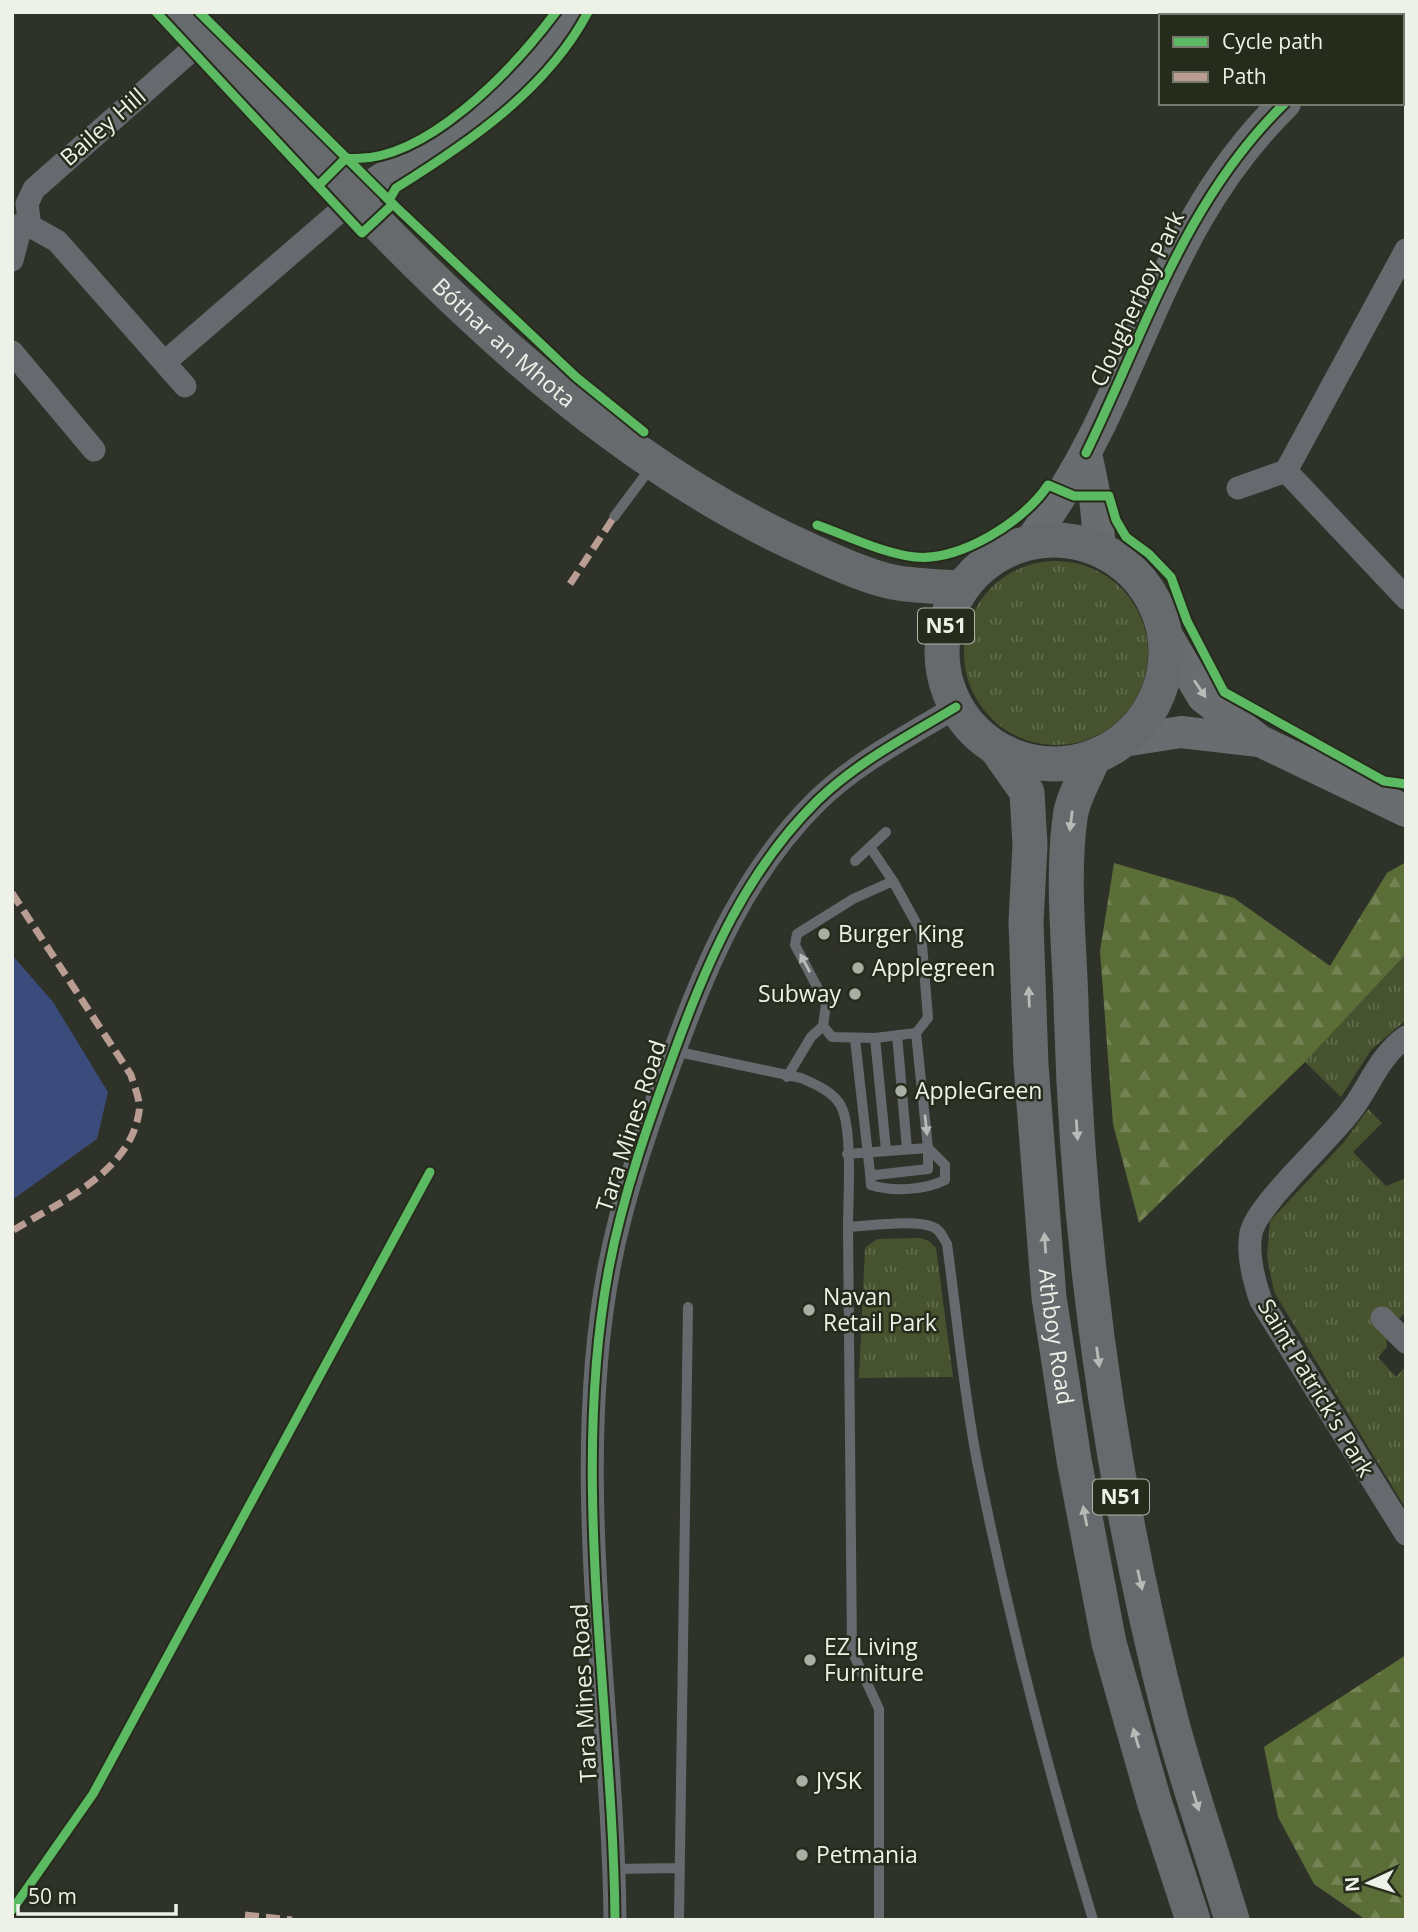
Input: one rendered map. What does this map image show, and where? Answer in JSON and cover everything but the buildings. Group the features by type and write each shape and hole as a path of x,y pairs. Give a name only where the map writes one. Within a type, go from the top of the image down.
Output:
{"main road":[{"name":"Bóthar an Mhota","path":"176,12 354,199 520,358 578,409 654,465 747,521 811,551 896,583 962,588"},
{"name":"N51","path":"1071,541 1100,550 1128,568 1147,589 1164,631 1165,679 1155,703 1108,749 1061,764 1025,761 996,748 975,732 956,707 945,676 942,647 947,617 962,588 978,570 1002,552 1030,542 1071,541"},
{"name":"Bóthar an Mhota","path":"896,583 928,621 942,647"},
{"name":"Athboy Road","path":"996,748 1027,792 1030,845 1026,922 1031,1065 1049,1297 1074,1460 1109,1643 1154,1801 1193,1920"},
{"name":"Athboy Road","path":"1108,749 1070,815 1068,858 1073,1076 1083,1226 1097,1352 1119,1488 1172,1721 1232,1920"}],"street":[{"path":"165,362 386,174 488,110 526,71 569,12"},
{"name":"Bailey Hill","path":"12,260 27,204 34,189 203,40"},
{"name":"Clougherboy Park","path":"1030,542 1086,453 1155,296 1196,215 1251,136 1283,105"},
{"path":"21,226 57,241 185,386"},
{"path":"1238,488 1286,471 1406,250"},
{"path":"12,352 94,450"},
{"path":"1086,453 1095,497 1100,550"},
{"path":"1286,471 1406,598"},
{"path":"1164,631 1203,697 1260,741 1406,811"},
{"name":"Tara Mines Road","path":"615,1920 595,1528 598,1365 611,1257 636,1163 688,1012 738,903 793,827 846,775 956,707"},
{"path":"1108,749 1181,732 1260,741"},
{"name":"Saint Patrick's Park","path":"1406,1037 1392,1047 1355,1106 1329,1138 1259,1214 1251,1234 1253,1278 1261,1301 1406,1534"},
{"path":"1382,1318 1406,1342"}],"lane":[{"path":"614,517 654,465"},
{"path":"855,861 886,832"},
{"path":"823,1026 832,1037 875,1038 916,1033 929,1018 921,932 893,881 870,847"},
{"path":"787,1077 811,1037 823,1026 826,1004 795,945 797,934 852,900 893,881"},
{"path":"870,1173 875,1175 928,1169 916,1033"},
{"path":"897,1035 907,1149"},
{"path":"875,1038 886,1150"},
{"path":"847,1154 867,1152 886,1150 928,1148 946,1166 946,1180 936,1184 883,1189 871,1185 867,1152 855,1039"},
{"path":"674,1051 820,1086 840,1104 846,1121 852,1651 879,1709 879,1920"},
{"path":"848,1227 916,1224 932,1226 940,1231 947,1244 968,1407 1008,1611 1046,1760 1093,1920"},
{"path":"679,1920 688,1307"},
{"path":"614,1869 680,1868"}],"green space":[{"path":"1056,561 1091,568 1121,588 1141,618 1148,653 1141,688 1121,718 1091,738 1056,745 1021,738 991,718 971,688 964,653 971,618 991,588 1021,568"},
{"path":"1406,862 1406,954 1305,1062 1139,1223 1113,1124 1100,951 1114,863 1234,898 1330,966 1387,873"},
{"path":"1406,954 1406,1020 1371,1050 1341,1097 1305,1062"},
{"path":"1368,1109 1382,1123 1353,1152 1386,1186 1406,1178 1406,1312 1386,1331 1387,1347 1378,1357 1396,1377 1406,1366 1406,1509 1274,1292 1267,1257 1270,1221 1344,1142"},
{"path":"920,1238 929,1241 936,1248 953,1377 859,1378 865,1248 877,1239"},
{"path":"1406,1655 1406,1920 1366,1920 1314,1884 1278,1817 1264,1747"}],"water":[{"path":"12,955 53,1002 108,1092 97,1139 12,1200"}],"marked path":[{"path":"570,584 614,517"},
{"path":"12,893 131,1075 139,1108 133,1133 122,1152 107,1169 90,1184 12,1231"},
{"path":"245,1915 292,1920"}],"cycle path":[{"path":"156,12 362,233 393,204"},
{"path":"199,12 396,207 576,377 644,432"},
{"path":"319,185 346,158 375,157 405,147 435,131 491,85 556,12"},
{"path":"389,200 396,188 478,133 528,90 551,66 588,12"},
{"path":"1086,453 1193,224 1250,141 1283,105"},
{"path":"817,525 890,552 932,557 970,546 1007,525 1024,512 1048,485 1074,496 1109,496 1116,520 1126,537 1149,554 1171,577 1187,621 1224,692 1384,781 1406,784"},
{"path":"615,1920 613,1840 596,1593 593,1429 598,1348 609,1268 629,1185 701,982 732,917 770,856 792,828 832,787 884,750 956,707"},
{"path":"12,1910 93,1794 430,1172"}],"place":[{"name":"Burger King","path":"824,934"},
{"name":"Applegreen","path":"858,968"},
{"name":"Subway","path":"855,994"},
{"name":"AppleGreen","path":"901,1091"},
{"name":"Navan Retail Park","path":"809,1310"},
{"name":"EZ Living Furniture","path":"810,1660"},
{"name":"JYSK","path":"802,1781"},
{"name":"Petmania","path":"802,1855"}]}
